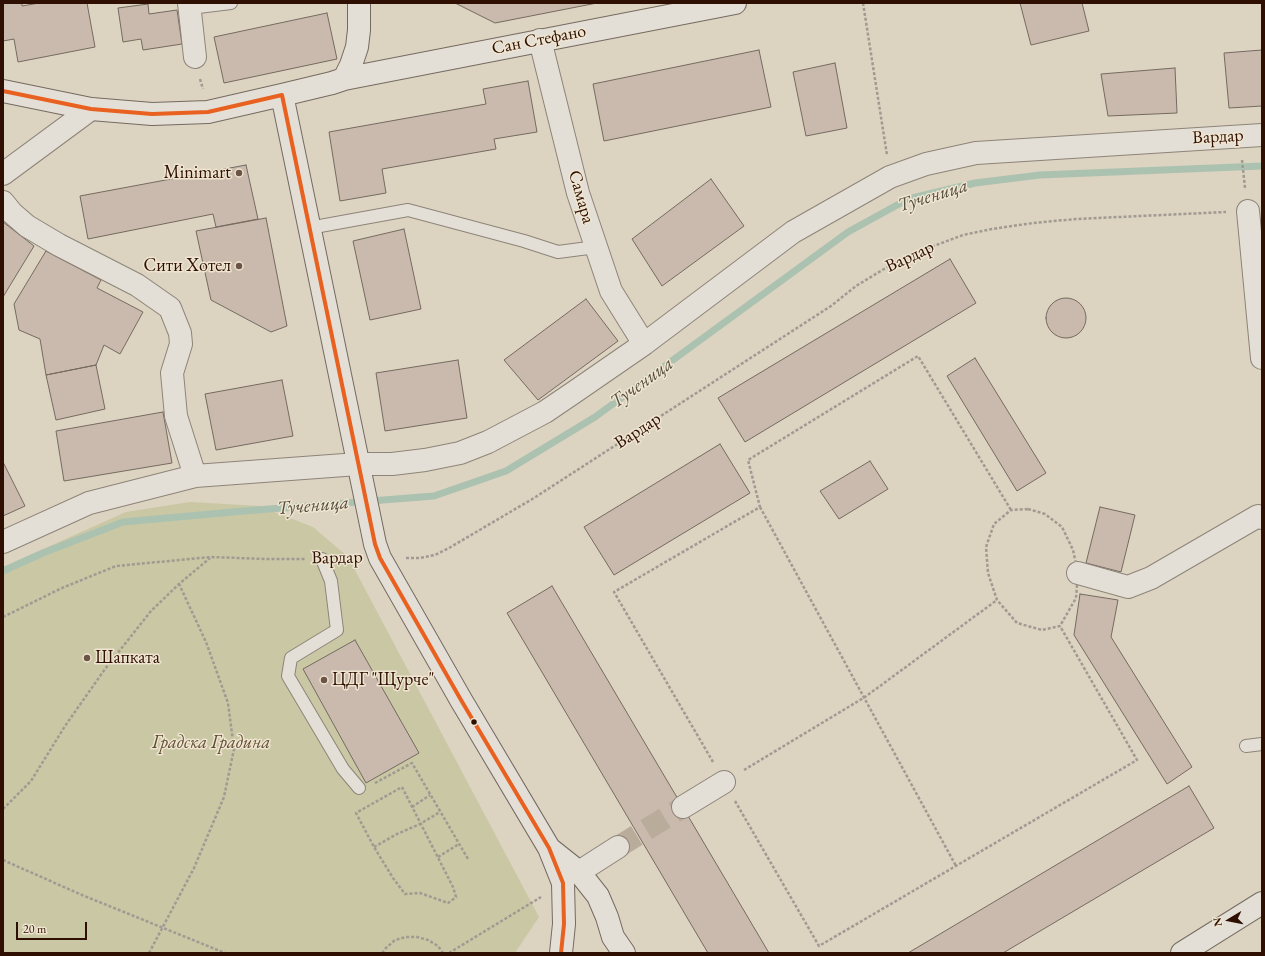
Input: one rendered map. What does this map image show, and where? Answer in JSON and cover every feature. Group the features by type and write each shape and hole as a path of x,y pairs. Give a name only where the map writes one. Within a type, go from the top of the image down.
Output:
{"street":[{"path":"344,79 351,66 357,47 359,30 359,3"},
{"name":"Сан Стефано","path":"3,92 91,109 152,114 208,112 344,79 735,3"},
{"path":"189,5 195,57"},
{"name":"Самара","path":"540,40 578,194 596,247 611,290 644,344"},
{"path":"282,95 362,488 377,551 457,693 548,848 571,878 598,896 607,917 617,948"},
{"path":"3,174 91,109"},
{"name":"Вардар","path":"3,542 88,503 195,476 358,464 392,464 425,460 460,453 488,442 545,412 644,344 793,232 890,177 926,164 976,153 1239,135 1262,135"},
{"path":"1247,200 1262,358"},
{"path":"3,202 12,213 27,226 59,245 138,286 170,308 180,333 181,344 172,373 176,416 195,476"},
{"path":"1078,574 1128,587 1150,578 1258,516 1262,518"},
{"path":"683,807 724,782"},
{"path":"562,953 564,916 571,878 618,848"},
{"path":"1182,953 1262,904"}],"lane":[{"path":"189,5 231,3"},
{"path":"309,228 408,210 524,241 558,252 596,247"},
{"path":"322,559 331,582 337,630 291,658 288,676 343,769 359,788"},
{"path":"1246,746 1262,744"}],"path":[{"path":"863,3 890,177"},
{"path":"195,57 208,112"},
{"path":"1241,157 1247,200"},
{"name":"Вардар","path":"3,617 62,588 116,566 211,557 322,559 350,557 377,551 420,558 435,555 540,494 831,306 856,286 884,268 907,256 963,235 992,229 1033,223 1247,200"},
{"path":"956,866 760,507 748,460 918,356 1011,510"},
{"path":"760,507 614,592 819,946 1138,760 1060,626"},
{"path":"1028,509 1045,514 1062,527 1073,550 1078,574 1076,598 1060,626 1042,630 1017,624 997,600 988,573 986,547 994,524 1011,510 1028,509"},
{"path":"3,809 31,781 65,726 106,669 151,611 179,584 211,557"},
{"path":"149,953 194,868 224,797 234,749 228,702 206,642 179,584"},
{"path":"724,782 865,697 997,600"},
{"path":"359,788 379,782 412,763 468,859"},
{"path":"402,787 420,824 453,887 456,897 448,903 420,892 405,894 374,848 356,812 402,787"},
{"path":"412,806 430,795"},
{"path":"374,848 440,812"},
{"path":"438,857 458,844"},
{"path":"3,860 82,895 226,953"},
{"path":"449,953 571,878"},
{"path":"382,953 395,940 417,936 438,946 443,953"}],"green space":[{"name":"Градска Градина","path":"190,502 259,506 313,527 348,557 539,917 515,953 3,953 3,567 126,512"}],"building":[{"path":"3,3 22,3 22,6 39,3 87,3 95,47 18,62 14,39 3,41"},
{"path":"455,3 597,3 495,23"},
{"path":"1020,3 1082,3 1089,31 1031,45"},
{"path":"148,4 149,14 177,10 182,44 143,50 141,39 123,42 118,8"},
{"path":"327,13 337,59 224,83 214,37"},
{"path":"759,50 771,107 604,141 593,84"},
{"path":"1262,50 1262,106 1229,108 1224,53"},
{"path":"835,63 847,128 806,136 793,72"},
{"path":"1175,68 1177,113 1108,116 1101,74"},
{"path":"528,81 537,132 494,139 496,149 382,169 386,193 340,201 329,132 486,104 483,89"},
{"path":"246,165 258,219 216,227 213,214 88,239 80,196"},
{"path":"711,179 744,226 662,286 632,239"},
{"name":"Сити Хотел","path":"266,218 287,326 271,332 211,300 196,231"},
{"path":"3,222 34,246 3,297"},
{"path":"404,229 421,309 370,320 353,241"},
{"path":"46,251 101,280 97,288 143,312 120,354 104,345 96,365 46,375 40,339 19,330 14,304"},
{"path":"950,259 976,303 745,442 718,398"},
{"path":"1070,298 1077,301 1083,307 1086,318 1085,326 1077,335 1070,338 1062,338 1055,335 1047,326 1046,314 1049,307 1058,299"},
{"path":"586,299 618,341 538,400 504,360"},
{"path":"975,358 1046,473 1017,491 947,376"},
{"path":"458,360 467,418 385,431 376,373"},
{"path":"96,365 105,409 56,420 46,375"},
{"path":"282,380 293,436 216,450 205,394"},
{"path":"163,412 172,463 64,481 56,431"},
{"path":"720,444 750,493 614,575 584,527"},
{"path":"870,461 888,489 839,519 820,491"},
{"path":"3,462 25,506 3,516"},
{"path":"1100,507 1135,515 1121,572 1086,563"},
{"path":"552,586 769,953 708,953 507,613"},
{"path":"1080,594 1118,600 1111,637 1192,767 1167,784 1074,635"},
{"path":"355,640 419,753 366,783 303,669"},
{"path":"1189,786 1214,828 1003,953 908,953"}],"waterway":[{"name":"Тученица","path":"3,571 43,553 123,522 434,496 506,471 595,417 848,232 908,199 975,183 1040,175 1262,166"}],"tunnel":[{"path":"618,847 683,807"}],"transit line":[{"path":"3,91 91,109 152,114 208,112 282,95 375,544 380,558 461,700 549,848 563,883 564,924 561,953"}],"place":[{"name":"Minimart","path":"239,173"},
{"name":"Сити Хотел","path":"239,266"},
{"name":"Шапката","path":"87,658"},
{"name":"ЦДГ \"Щурче\"","path":"324,680"}]}
